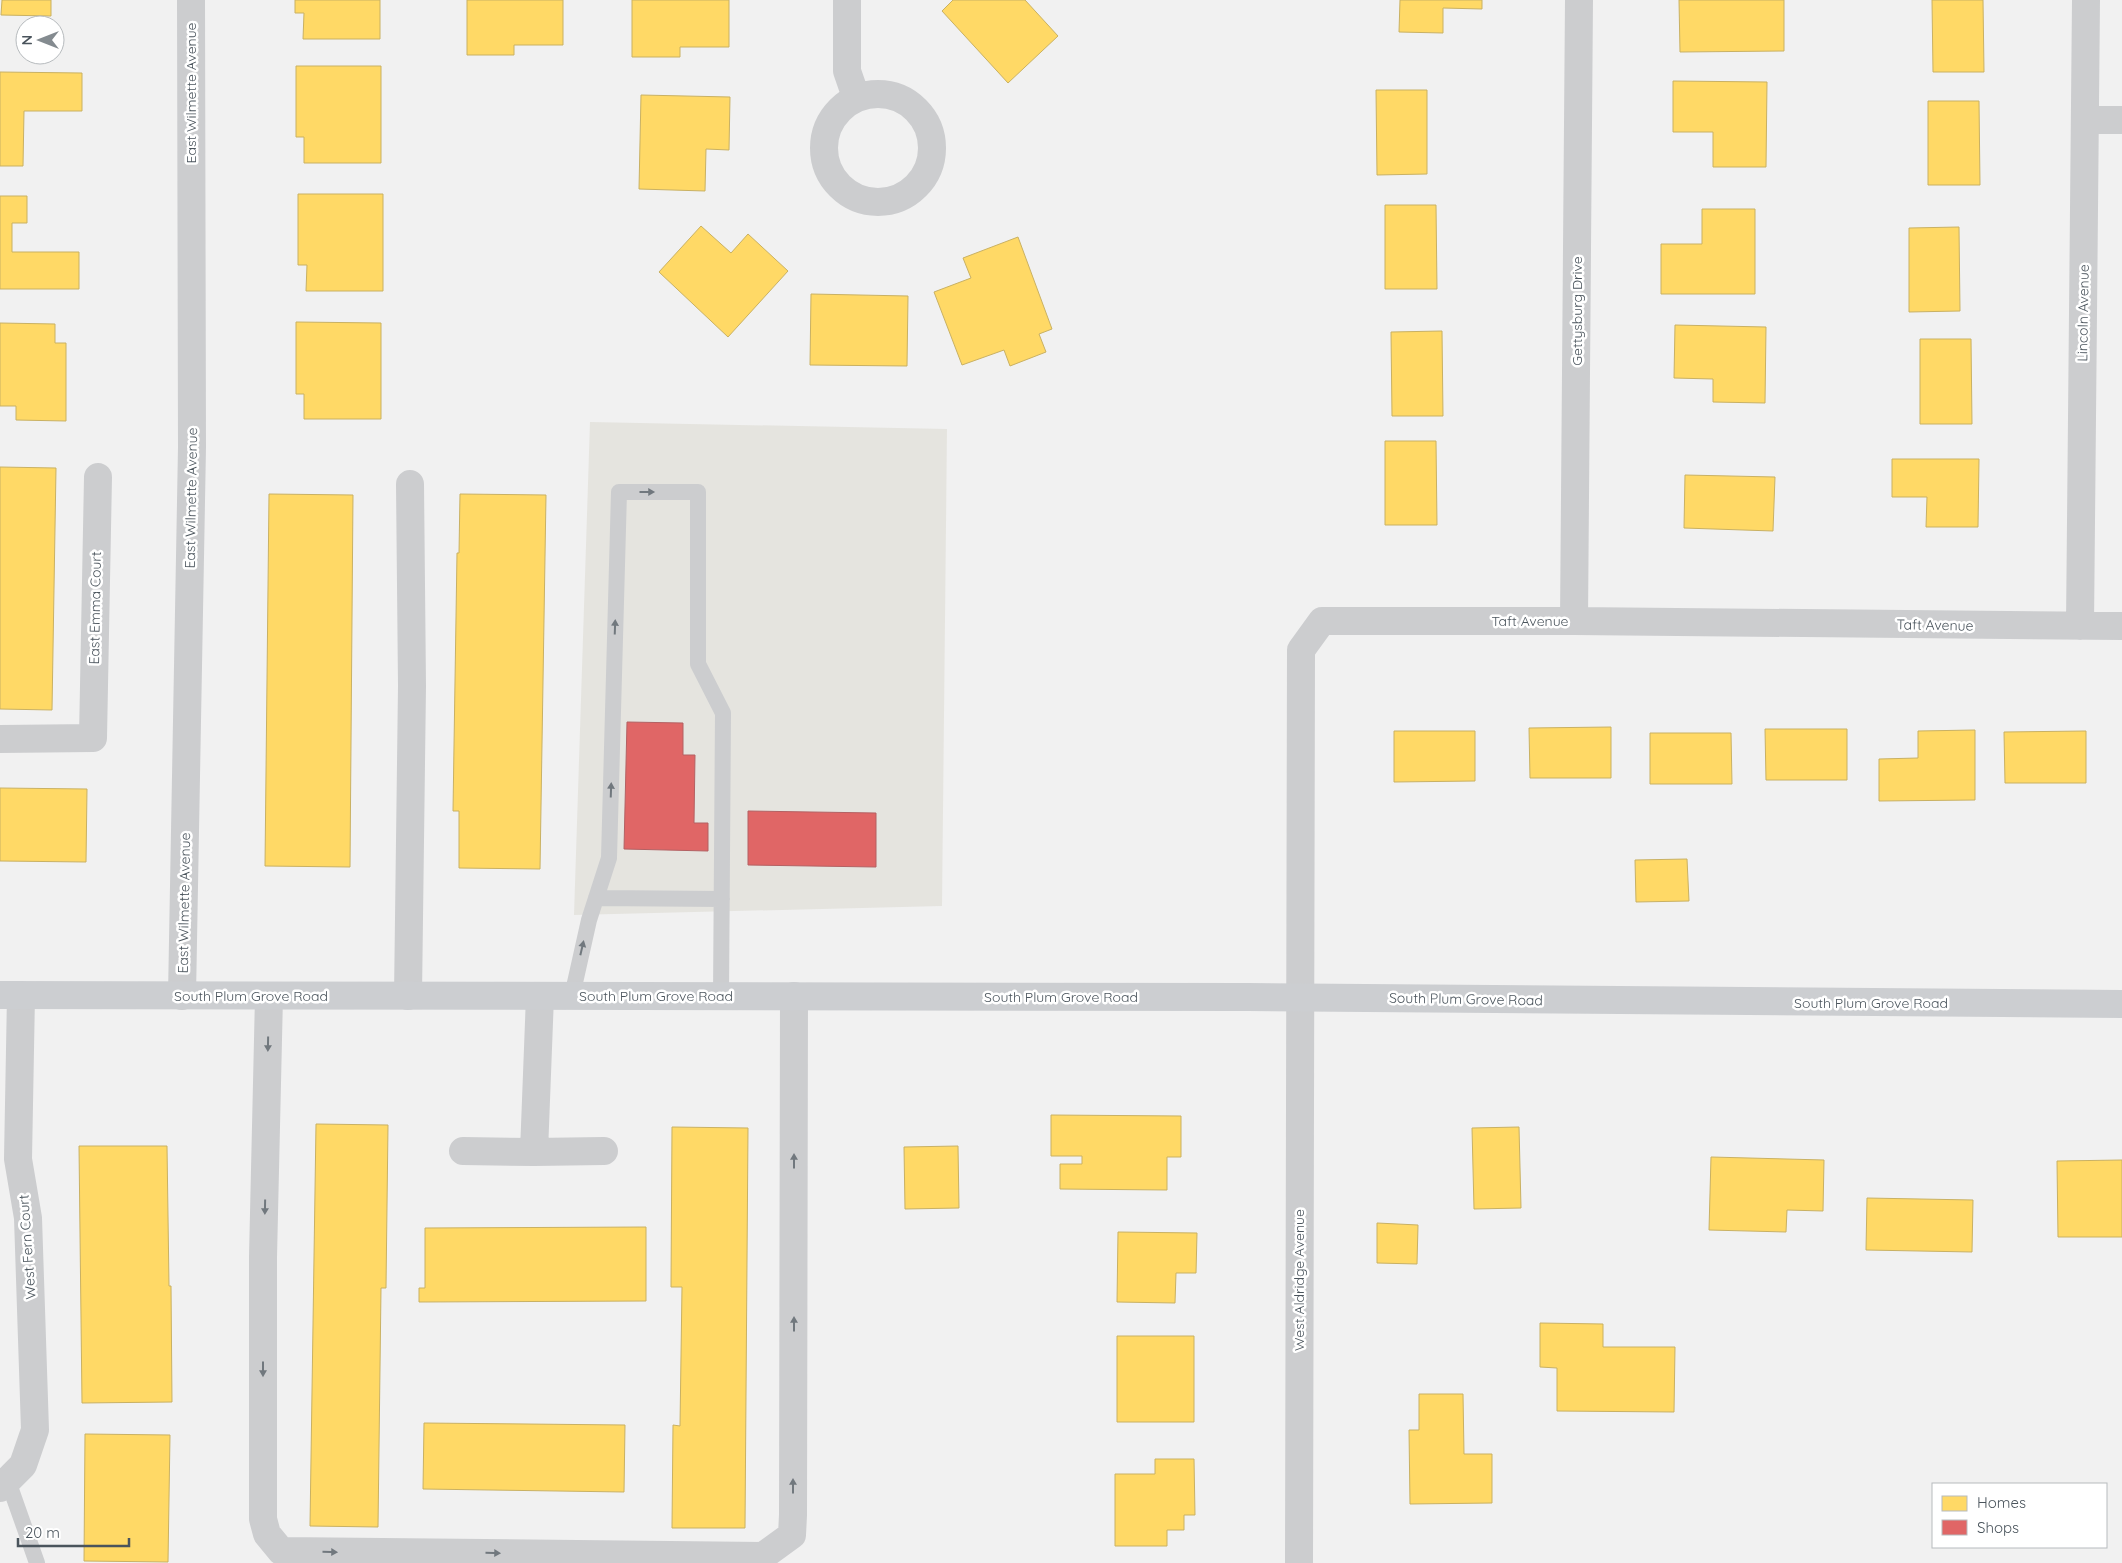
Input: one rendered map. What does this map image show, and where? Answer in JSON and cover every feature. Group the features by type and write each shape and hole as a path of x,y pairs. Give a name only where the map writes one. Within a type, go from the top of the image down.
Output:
{"main road":[{"name":"South Plum Grove Road","path":"10,995 1300,998 2122,1004"}],"street":[{"name":"East Wilmette Avenue","path":"182,996 192,447 191,0"},
{"path":"847,0 847,71 856,97"},
{"name":"Gettysburg Drive","path":"1574,621 1580,0"},
{"name":"Lincoln Avenue","path":"2080,626 2086,0"},
{"path":"2085,120 2122,120"},
{"name":"East Emma Court","path":"0,739 93,738 98,478"},
{"path":"408,996 412,696 410,484"},
{"name":"Taft Avenue","path":"1300,998 1301,650 1322,621 1574,621 2122,626"},
{"name":"West Fern Court","path":"4,1485 23,1465 36,1430 28,1218 18,1159 10,995"},
{"path":"269,996 263,1257 263,1519 266,1534 281,1551 763,1556 792,1535 794,1516 794,996"},
{"path":"534,1152 540,996"},
{"name":"West Aldridge Avenue","path":"1299,1563 1300,998"},
{"path":"463,1151 604,1151"}],"lane":[{"path":"572,996 596,898 609,858 619,492 698,492 698,664 723,713 720,996"},
{"path":"596,898 722,899"},
{"path":"4,1485 37,1563"}],"shaded area":[{"path":"590,422 947,429 942,906 574,915"}],"building: Homes":[{"path":"2,0 51,0 51,15 1,15"},
{"path":"295,0 380,0 380,39 303,39 304,13 295,13"},
{"path":"467,0 563,0 563,45 514,45 514,55 467,55"},
{"path":"632,0 729,0 729,47 680,47 680,57 632,57"},
{"path":"953,0 1025,0 1058,36 1008,83 942,11"},
{"path":"1400,0 1482,0 1482,9 1443,8 1443,33 1399,32"},
{"path":"1679,0 1784,0 1784,51 1680,52"},
{"path":"1932,0 1983,0 1984,72 1933,72"},
{"path":"296,66 381,66 381,163 304,163 304,137 296,137"},
{"path":"0,72 82,73 82,111 24,111 23,166 0,166"},
{"path":"1673,81 1767,82 1766,167 1713,167 1713,132 1673,132"},
{"path":"1376,90 1427,90 1427,174 1377,175"},
{"path":"641,95 730,97 729,150 706,149 705,191 639,189"},
{"path":"1928,101 1979,101 1980,185 1928,185"},
{"path":"298,194 383,194 383,291 306,291 307,265 298,265"},
{"path":"0,196 27,196 27,223 12,223 12,252 79,252 79,289 0,289"},
{"path":"1385,205 1436,205 1437,289 1385,289"},
{"path":"1702,209 1755,209 1755,294 1661,294 1661,244 1702,244"},
{"path":"701,226 731,253 748,234 788,271 728,337 659,272"},
{"path":"1959,227 1960,311 1909,312 1909,228"},
{"path":"1018,237 1052,329 1039,334 1046,352 1010,366 1004,350 962,365 934,292 971,278 963,258"},
{"path":"811,294 908,296 907,366 810,365"},
{"path":"296,322 381,323 381,419 304,419 304,394 296,394"},
{"path":"0,323 55,324 55,343 66,343 66,421 16,420 16,406 0,406"},
{"path":"1675,325 1766,327 1765,403 1713,402 1713,379 1674,378"},
{"path":"1442,331 1443,416 1392,416 1391,332"},
{"path":"1920,339 1971,339 1972,424 1920,424"},
{"path":"1385,441 1436,441 1437,525 1385,525"},
{"path":"1892,459 1979,459 1978,527 1926,527 1927,497 1892,497"},
{"path":"0,467 56,468 52,710 0,709"},
{"path":"1685,475 1775,477 1773,531 1684,528"},
{"path":"269,494 353,495 350,867 265,866"},
{"path":"460,494 546,495 540,869 459,868 459,811 453,811 457,553 459,553"},
{"path":"1611,727 1611,778 1530,778 1529,728"},
{"path":"1765,729 1847,729 1847,780 1766,780"},
{"path":"1975,730 1975,800 1879,801 1879,759 1918,758 1918,731"},
{"path":"1394,731 1475,731 1475,781 1394,782"},
{"path":"2086,731 2086,783 2005,783 2004,732"},
{"path":"1650,733 1731,733 1732,784 1650,784"},
{"path":"0,788 87,789 86,862 0,861"},
{"path":"1687,859 1689,901 1636,902 1635,860"},
{"path":"1051,1115 1181,1116 1181,1157 1167,1157 1167,1190 1060,1189 1060,1164 1082,1164 1082,1156 1051,1156"},
{"path":"316,1124 388,1125 386,1288 381,1288 378,1527 310,1526"},
{"path":"672,1127 748,1128 745,1528 672,1528 673,1425 680,1426 682,1287 671,1287"},
{"path":"1519,1127 1521,1208 1474,1209 1472,1128"},
{"path":"79,1146 167,1146 172,1402 82,1403"},
{"path":"958,1146 959,1208 905,1209 904,1147"},
{"path":"1711,1157 1824,1160 1823,1211 1787,1210 1786,1232 1709,1230"},
{"path":"2122,1160 2122,1237 2058,1237 2057,1161"},
{"path":"1867,1198 1973,1200 1972,1252 1866,1250"},
{"path":"1377,1223 1418,1225 1417,1264 1377,1263"},
{"path":"646,1227 646,1301 419,1302 419,1288 425,1288 425,1228"},
{"path":"1118,1232 1197,1233 1196,1273 1176,1273 1175,1303 1117,1302"},
{"path":"1540,1323 1603,1324 1603,1347 1675,1347 1674,1412 1557,1411 1557,1368 1540,1367"},
{"path":"1117,1336 1194,1336 1194,1422 1117,1422"},
{"path":"1419,1394 1463,1394 1464,1454 1492,1454 1492,1503 1410,1504 1409,1430 1419,1430"},
{"path":"424,1423 625,1425 624,1492 423,1489"},
{"path":"85,1434 170,1435 168,1562 84,1561"},
{"path":"1155,1459 1194,1459 1195,1515 1184,1515 1184,1530 1167,1530 1167,1546 1115,1546 1115,1474 1155,1474"}],"building: Shops":[{"path":"627,722 683,723 683,755 695,755 694,823 708,823 708,851 624,849"},
{"path":"748,811 876,813 876,867 748,865"}]}
